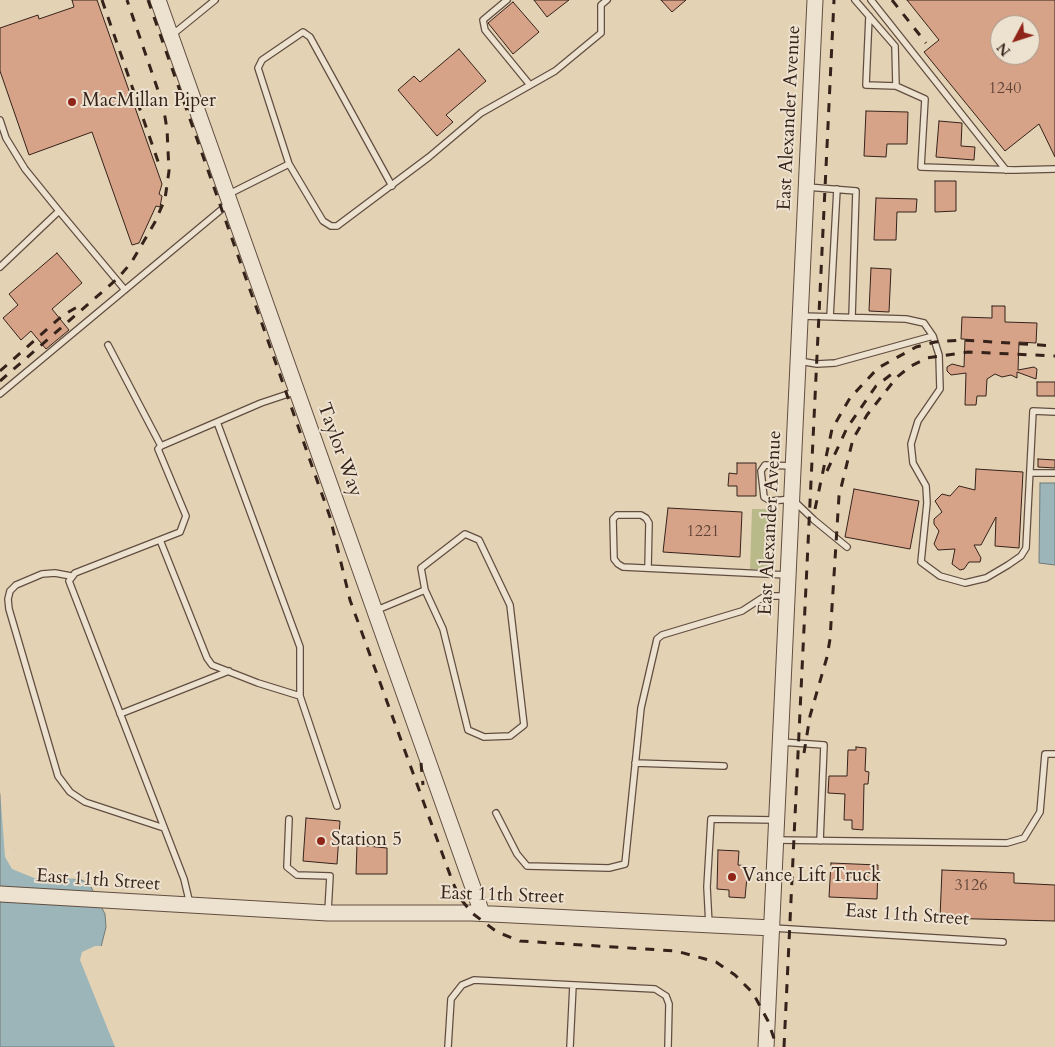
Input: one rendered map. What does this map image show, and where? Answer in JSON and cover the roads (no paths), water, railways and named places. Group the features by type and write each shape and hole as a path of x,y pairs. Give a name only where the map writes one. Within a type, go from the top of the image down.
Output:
{"street":[{"name":"Taylor Way","path":"158,0 482,913"},
{"name":"East Alexander Avenue","path":"766,1047 815,0"},
{"name":"East 11th Street","path":"0,894 143,904 328,913 482,913 772,928"}],"lane":[{"path":"170,37 215,0"},
{"path":"507,0 483,20 485,30 530,85"},
{"path":"392,186 310,37 302,32 262,60 258,68 289,164 323,221 330,226 336,226 392,186 481,113 555,71 601,33 601,5 607,0"},
{"path":"855,0 895,46 896,86"},
{"path":"871,0 1006,170"},
{"path":"869,16 866,85 896,86 925,99 921,167 1006,170 1055,169"},
{"path":"0,120 6,138 25,169 126,290"},
{"path":"0,394 126,290 228,199 289,164"},
{"path":"807,187 856,191 852,317"},
{"path":"830,317 836,189"},
{"path":"0,267 59,212"},
{"path":"801,316 906,319 924,323 933,336 939,356 940,389 918,421 911,444 913,464 926,486 927,503 921,562 940,576 965,583 986,578 1021,556 1026,548 1033,411 1055,412"},
{"path":"799,361 817,364 835,363 933,336"},
{"path":"108,345 161,446"},
{"path":"164,828 85,802 70,792 58,776 8,599 10,591 16,586 42,574 55,573 71,576 180,532 186,516 158,449 217,422 296,391"},
{"path":"217,422 300,647 300,696 337,806"},
{"path":"794,466 765,465 761,471 764,497 771,502 792,499 847,547"},
{"path":"1030,473 1055,473"},
{"path":"648,568 648,524 646,518 641,515 618,515 613,519 614,558 623,567 789,575"},
{"path":"466,534 479,540 510,605 524,725 510,736 484,738 468,730 443,629 424,590 421,568 466,534"},
{"path":"160,540 207,658 212,665 300,696"},
{"path":"71,576 69,581 184,879 191,906"},
{"path":"375,610 424,590"},
{"path":"496,812 517,854 526,866 609,868 625,864 641,708 657,640 662,635 742,611 766,596 788,596"},
{"path":"120,714 229,671"},
{"path":"781,742 824,745 820,841"},
{"path":"776,840 1006,843 1024,838 1040,812 1045,754 1055,754"},
{"path":"636,763 724,766"},
{"path":"289,819 287,867 297,875 330,876 328,913"},
{"path":"709,925 707,888 711,819 777,820"},
{"name":"East 11th Street","path":"772,928 1003,942"},
{"path":"448,1047 452,999 458,990 474,980 651,989 663,993 669,1004 668,1047"},
{"path":"570,1047 574,985"}],"water":[{"path":"1040,483 1055,483 1055,565 1039,563"},
{"path":"0,793 10,846 27,867 44,874 82,880 91,887 105,914 106,927 97,963 130,1047 0,1047"}],"railway":[{"path":"102,0 161,170"},
{"path":"0,381 117,279 131,263 155,222 165,199 169,171 167,129 163,105 127,0"},
{"path":"148,0 330,517 350,600 460,898 472,913 497,932 520,941 676,951 716,962 735,975 753,993 768,1021 777,1047"},
{"path":"784,1047 834,0"},
{"path":"892,0 926,43"},
{"path":"0,371 62,316 77,307"},
{"path":"815,509 832,429 850,398 878,368 916,347 935,342 962,340 1055,346"},
{"path":"804,753 810,716 827,657 830,639 839,496 853,439 867,415 897,377 911,366 927,358 968,352 1055,356"},
{"path":"827,471 847,428 876,386 897,370"},
{"path":"421,763 423,785"}],"place":[{"name":"MacMillan Piper","path":"72,102"},
{"name":"Station 5","path":"321,841"},
{"name":"Vance Lift Truck","path":"732,877"}]}
